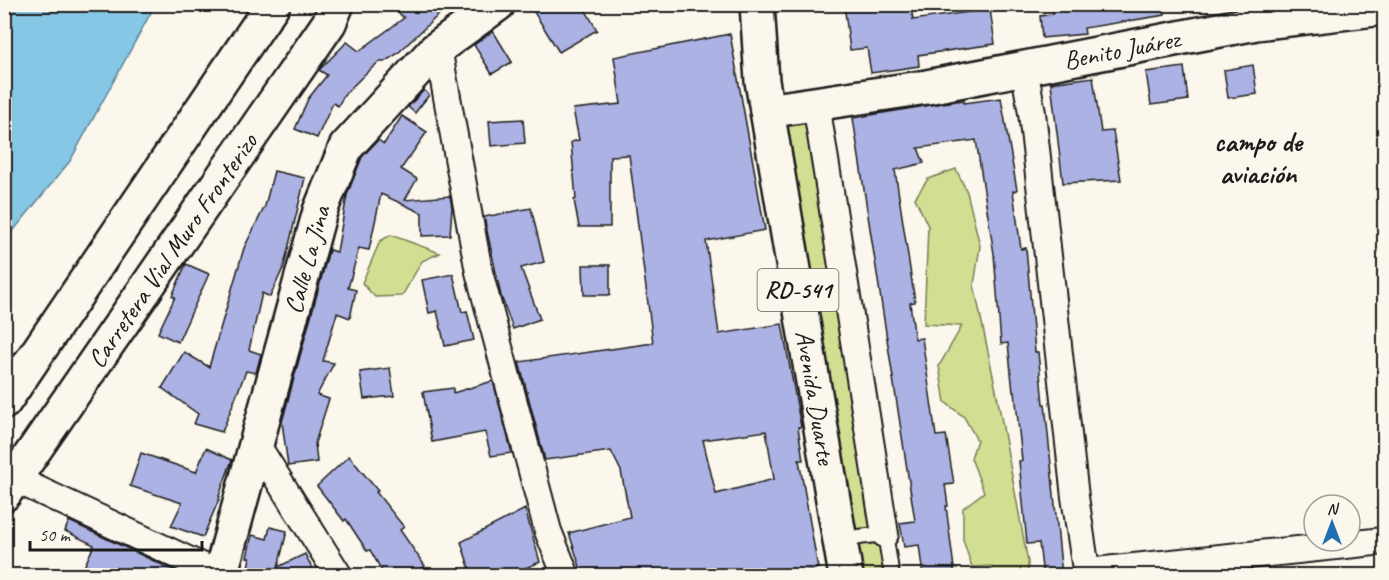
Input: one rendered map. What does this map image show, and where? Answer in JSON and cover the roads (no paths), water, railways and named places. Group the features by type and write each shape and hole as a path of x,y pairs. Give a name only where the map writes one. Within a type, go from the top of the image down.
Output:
{"main road":[{"name":"Carretera Vial Muro Fronterizo","path":"4,402 273,4"},
{"name":"Carretera Vial Muro Fronterizo","path":"10,487 322,33 337,4"},
{"name":"Calle La Jina","path":"220,575 320,211 346,147 438,48 498,4"},
{"name":"Avenida Duarte","path":"757,4 762,81 846,576"},
{"name":"Benito Juárez","path":"767,111 927,87 1256,23 1384,8"}],"street":[{"path":"438,48 478,272 548,531 566,576"},
{"path":"1024,67 1032,113 1075,497 1087,574 1384,542"},
{"path":"816,104 885,534"},
{"path":"256,444 339,576"},
{"path":"10,487 220,575"}],"lane":[{"path":"841,539 885,534 892,576"}],"water":[{"path":"5,4 155,5 70,161 5,241"}],"district":[{"name":"campo de aviación","path":"1258,157"}]}
